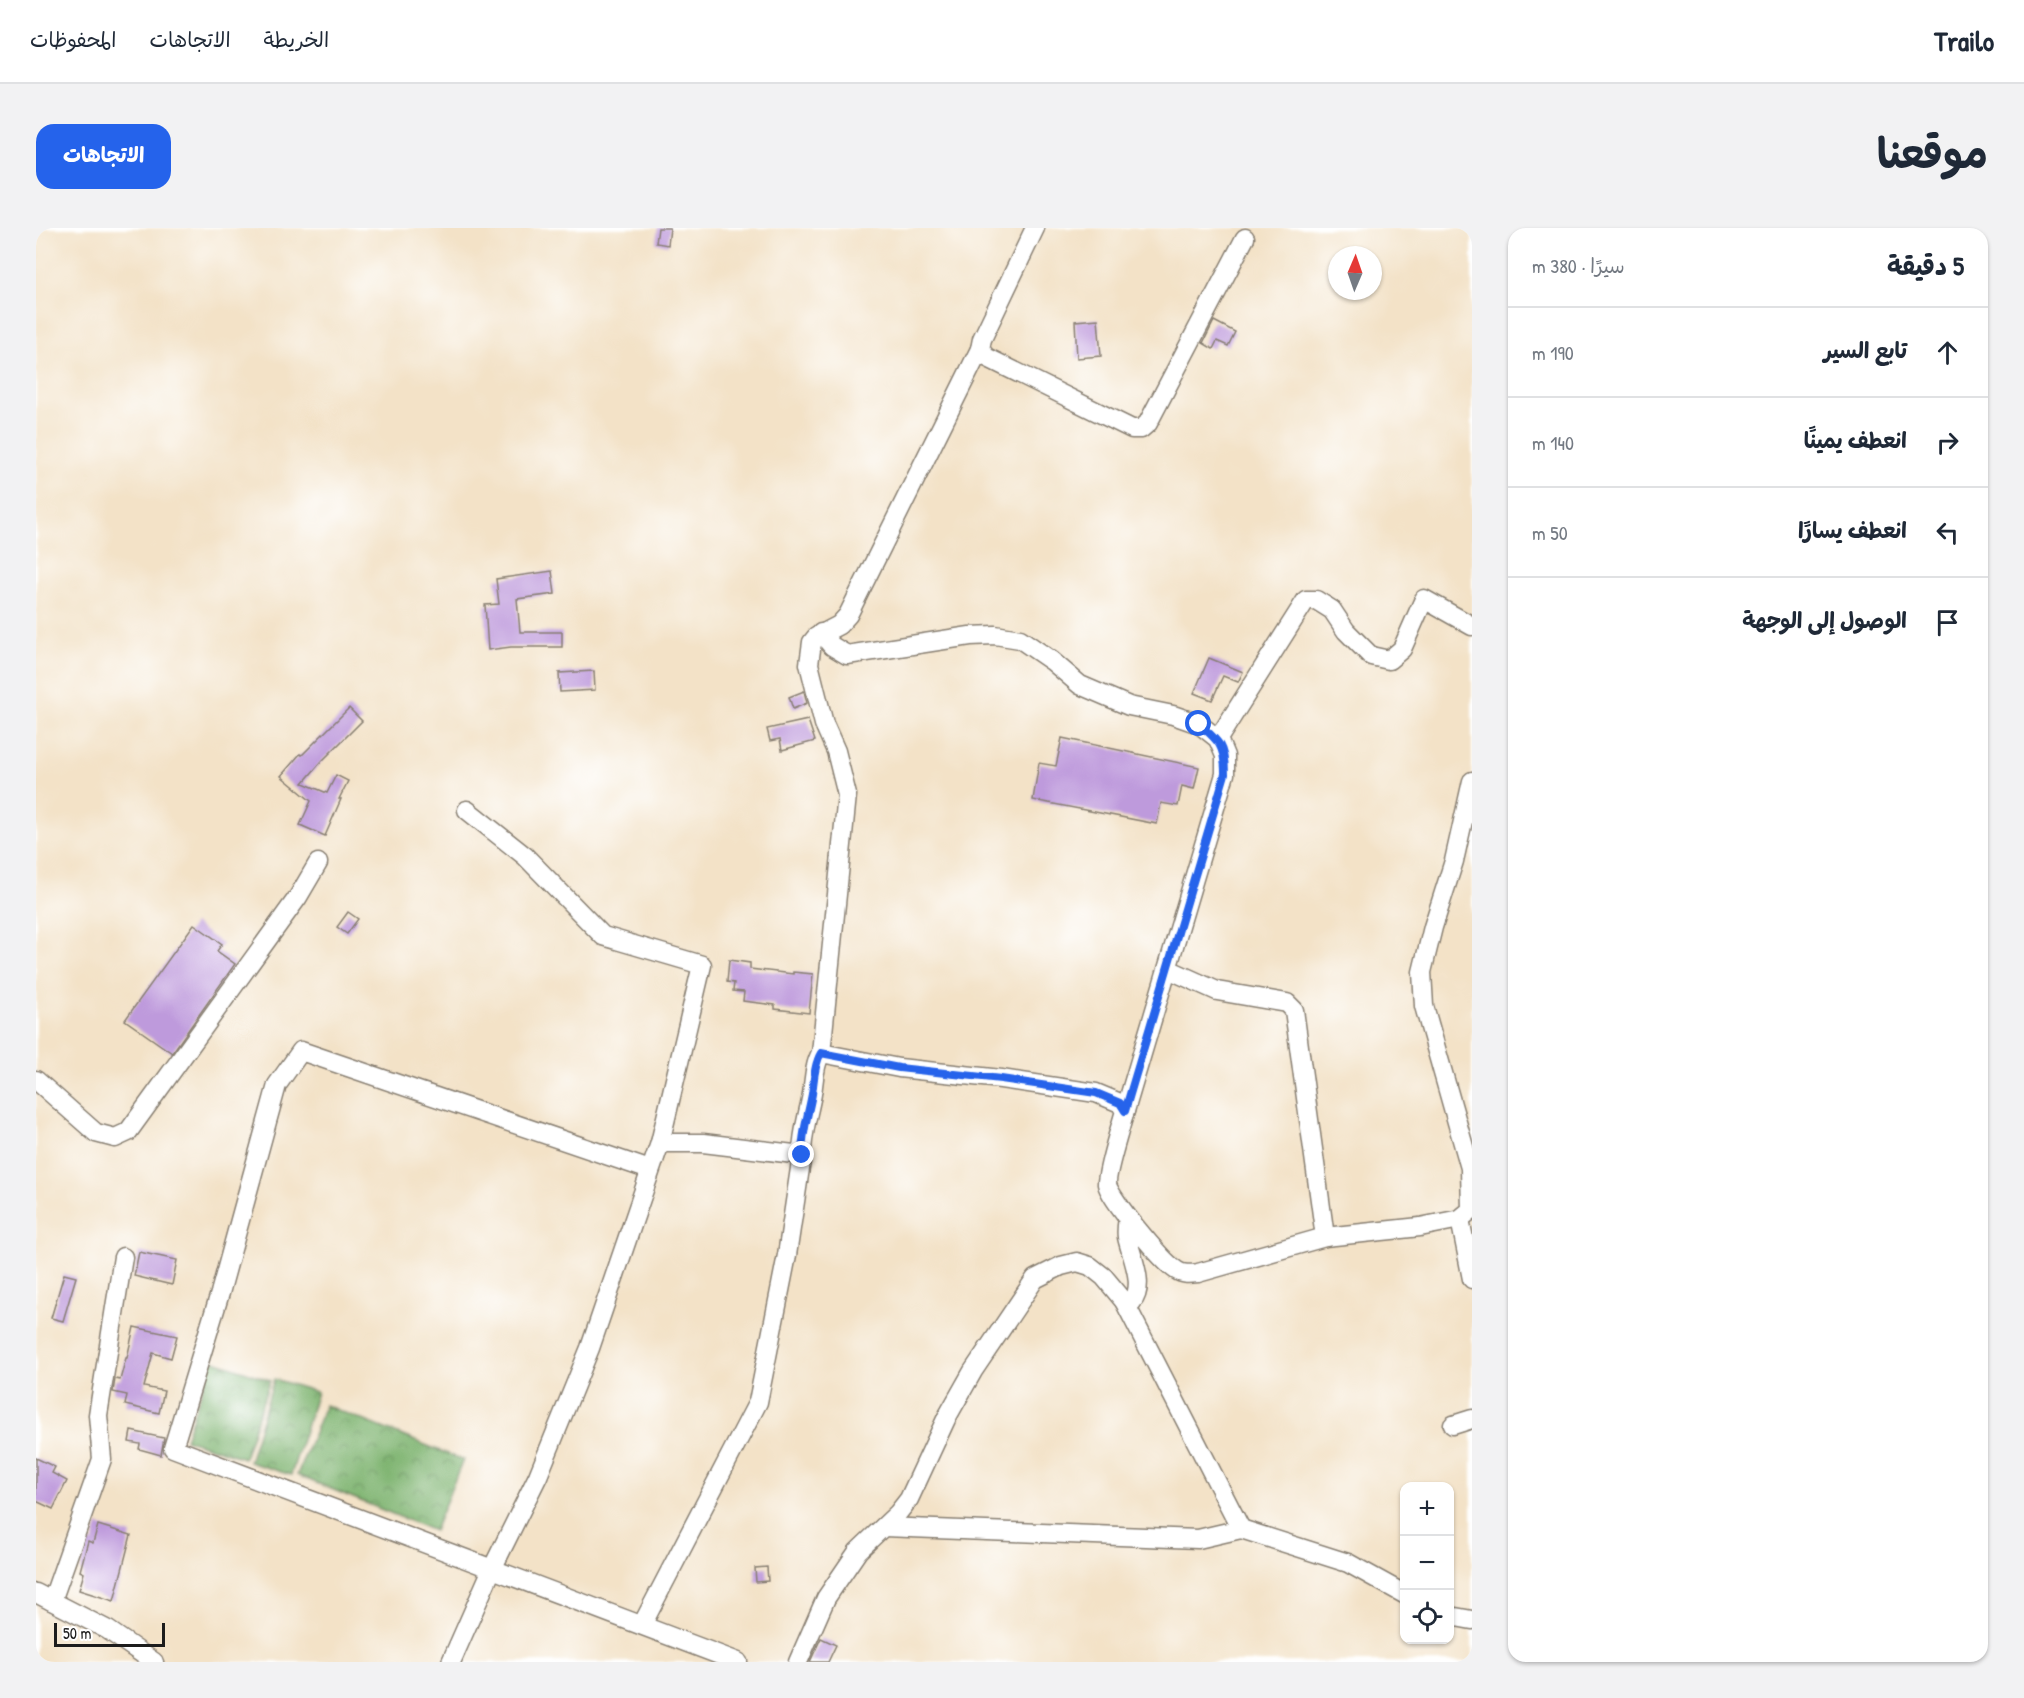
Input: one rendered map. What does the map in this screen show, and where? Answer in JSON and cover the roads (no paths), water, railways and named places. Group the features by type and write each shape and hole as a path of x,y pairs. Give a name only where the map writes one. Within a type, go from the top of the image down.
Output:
{"street":[{"path":"642,1625 758,1402 786,1255 802,1155 802,1133 817,1061 821,1053 847,795 836,752 824,724 809,664 812,642 821,633 839,625 848,615 980,349 982,339 1035,228"},
{"path":"980,349 986,357 996,362 1132,429 1141,429 1149,423 1245,238"},
{"path":"1218,739 1306,600 1316,600 1332,610 1346,631 1371,656 1389,660 1402,649 1424,598 1472,626"},
{"path":"821,633 832,646 847,655 970,636 995,635 1020,639 1052,661 1080,686 1129,706 1173,715 1199,724 1218,739 1225,756 1225,774 1125,1111 1107,1184 1116,1202 1128,1218 1175,1270 1184,1274 1198,1274 1325,1237 1420,1227 1460,1219 1471,1210 1470,1168 1424,1006 1422,972 1433,927 1454,861 1472,781"},
{"path":"452,1662 492,1569 538,1476 590,1348 660,1143 702,965 603,936 525,856 467,810"},
{"path":"36,1080 96,1133 115,1138 128,1132 297,897 318,863"},
{"path":"1168,969 1217,991 1287,1002 1294,1010 1325,1237"},
{"path":"650,1170 301,1051 277,1085 220,1293 173,1448 738,1662"},
{"path":"821,1053 899,1068 1001,1079 1096,1093 1120,1103 1125,1111"},
{"path":"660,1143 702,1143 802,1155"},
{"path":"1124,1300 1132,1302 1136,1297 1138,1286 1126,1234 1128,1218"},
{"path":"1460,1219 1472,1279"},
{"path":"123,1257 98,1415 102,1459 44,1597 108,1630 154,1662"},
{"path":"798,1662 826,1598 858,1551 909,1499 947,1417 973,1371 1035,1279 1061,1266 1077,1262 1090,1266 1104,1277 1124,1300 1209,1471 1241,1529"},
{"path":"1453,1425 1472,1419"},
{"path":"884,1527 1198,1539 1241,1529 1348,1563 1400,1592"},
{"path":"1454,1617 1472,1620"}]}
